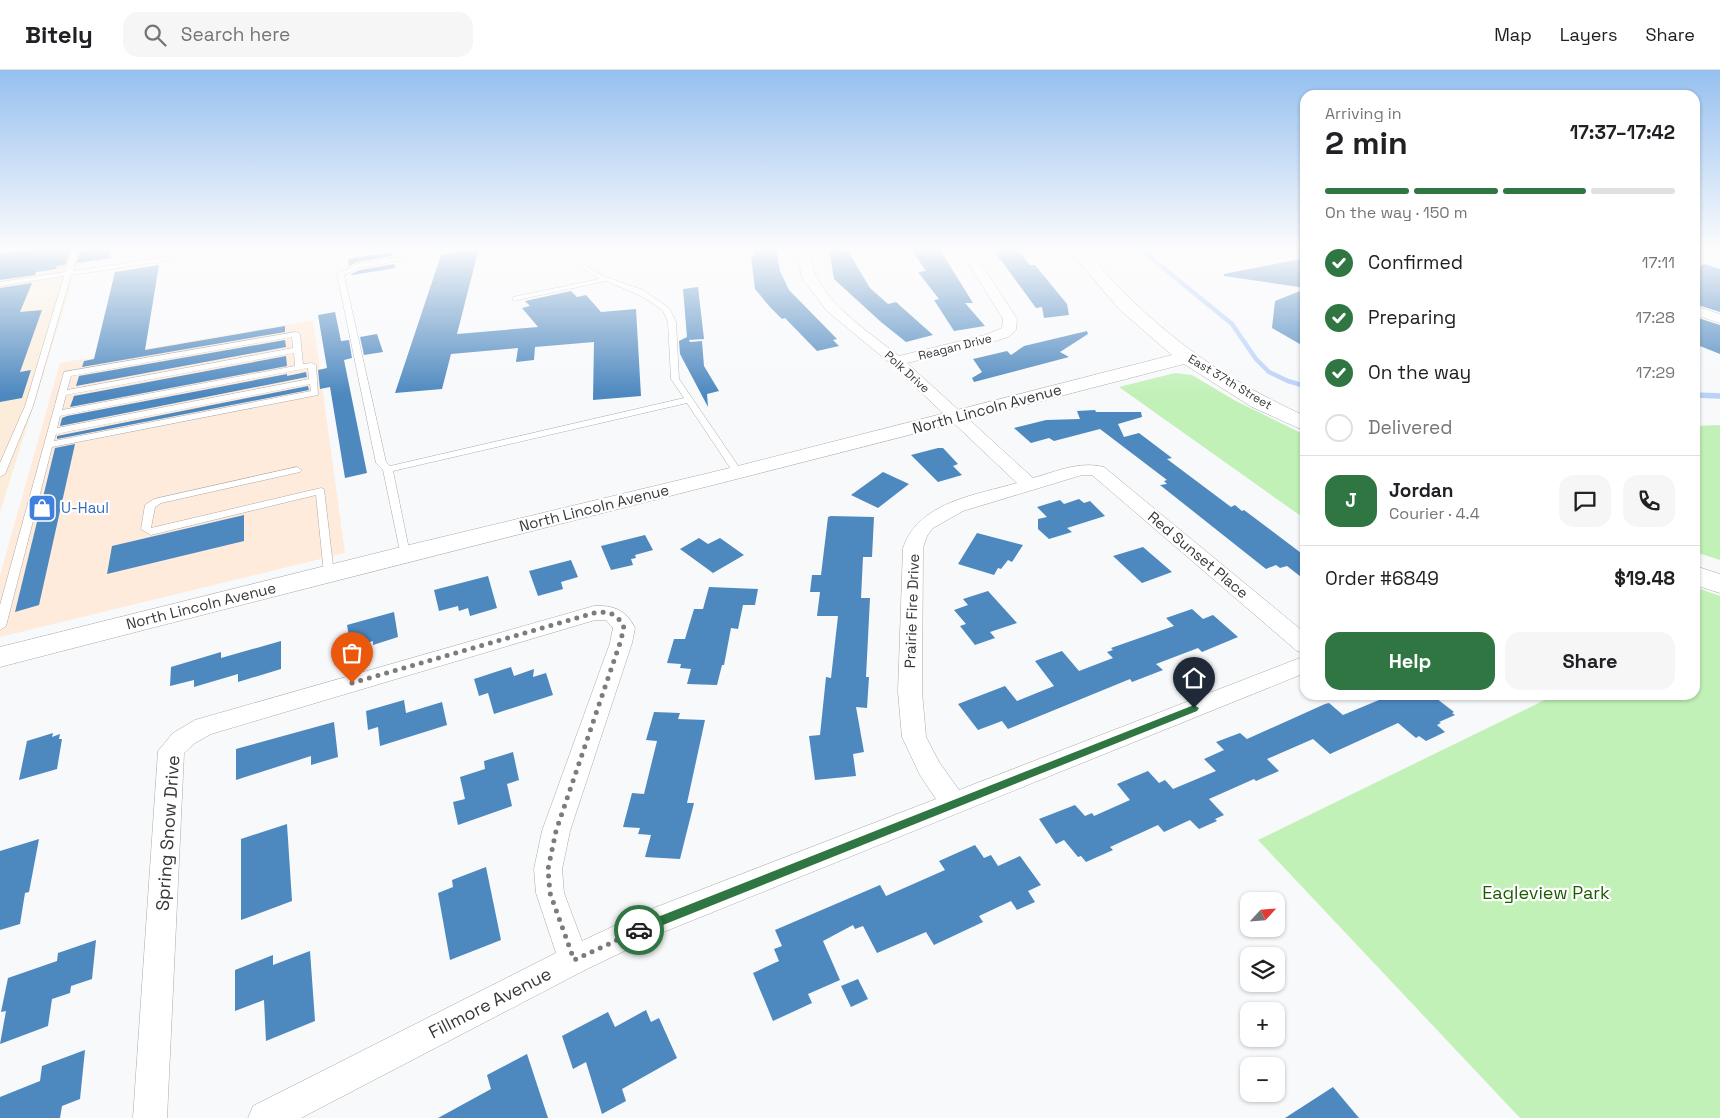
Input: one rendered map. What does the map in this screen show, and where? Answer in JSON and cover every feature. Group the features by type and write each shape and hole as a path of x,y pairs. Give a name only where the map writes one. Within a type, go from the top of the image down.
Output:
{"street":[{"name":"Polk Drive","path":"822,297 832,308 896,361 1030,485"},
{"name":"Reagan Drive","path":"896,361 1003,334 1009,330 1010,319 997,297"},
{"name":"East 37th Street","path":"1119,297 1135,314 1187,356 1244,392 1300,421"},
{"path":"1700,312 1720,319"},
{"name":"North Lincoln Avenue","path":"0,658 405,554 957,418 1187,356"},
{"name":"Prairie Fire Drive","path":"954,804 929,768 914,737 910,692 914,548 917,535 926,524 956,507 1090,469"},
{"name":"Red Sunset Place","path":"1090,469 1098,471 1300,640"},
{"path":"1700,577 1720,584"},
{"name":"Spring Snow Drive","path":"150,1118 171,751 178,743 204,727 602,612 617,616 624,628 556,831 548,869 550,893 574,960"},
{"name":"Fillmore Avenue","path":"265,1118 574,960 656,921 1300,666"}],"lane":[{"path":"0,474 29,406 61,297"},
{"path":"345,297 381,463 388,469 405,554"},
{"path":"516,299 525,297"},
{"path":"649,297 666,310 672,322 675,379 738,473"},
{"path":"0,626 67,374 296,334 299,368"},
{"path":"62,392 297,350"},
{"path":"48,445 316,393 312,365 57,414"},
{"path":"52,432 314,381"},
{"path":"388,469 688,400"},
{"path":"297,470 158,501 150,505 146,529 151,532 321,491 329,574"}],"shaded area":[{"path":"0,297 68,297 0,512"},
{"path":"313,320 345,553 0,637 0,575 60,363"}],"green space":[{"path":"1175,373 1192,375 1234,400 1300,433 1300,515 1119,387"},
{"path":"1720,425 1720,560 1700,554 1700,426"},
{"name":"Eagleview Park","path":"1700,589 1720,596 1720,1118 1520,1118 1258,840 1545,700 1700,700"}],"building":[{"path":"0,297 26,297 20,312 42,310 20,372 31,370 22,398 0,402"},
{"path":"109,297 154,297 145,350 285,326 285,332 82,367 84,361 94,359"},
{"path":"427,297 466,297 457,334 538,327 522,308 530,306 525,301 544,297 588,297 601,312 636,309 641,396 593,400 594,342 535,347 534,360 516,362 518,348 451,354 442,389 395,393"},
{"path":"684,297 699,297 704,339 689,340 690,342 702,341 704,366 719,391 707,394 708,407 680,354 679,341 687,337"},
{"path":"762,297 796,297 837,339 833,340 839,346 817,351 785,318 782,319"},
{"path":"854,297 880,297 888,304 896,302 933,335 906,342"},
{"path":"937,297 969,297 973,303 965,303 985,326 954,331 934,300 939,299"},
{"path":"1028,297 1061,297 1067,304 1069,315 1044,318 1042,307 1036,308"},
{"path":"1285,297 1300,297 1300,344 1272,328 1275,301"},
{"path":"1700,297 1720,297 1720,312 1700,306"},
{"path":"335,312 341,341 349,340 352,358 344,360 367,473 345,478 330,387 320,389 318,370 327,368 318,315"},
{"path":"1700,319 1720,325 1720,354 1700,346"},
{"path":"1087,331 1088,334 1060,352 1069,357 974,382 972,378 982,372 973,359 1007,351 1011,355 1024,346"},
{"path":"377,334 383,352 364,355 360,337"},
{"path":"285,340 286,347 76,386 79,376"},
{"path":"286,356 287,366 70,407 74,396"},
{"path":"306,372 307,377 60,426 62,418 67,416"},
{"path":"308,386 309,390 57,439 57,436"},
{"path":"1077,411 1141,412 1142,417 1118,424 1124,437 1139,433 1172,458 1167,459 1231,507 1235,505 1242,511 1244,510 1300,552 1300,576 1287,566 1280,568 1276,565 1266,569 1160,485 1167,484 1164,481 1167,480 1100,429 1054,441 1049,438 1031,443 1014,428 1046,420 1080,419"},
{"path":"75,444 39,605 15,612 55,448"},
{"path":"943,448 958,464 953,466 962,475 938,482 911,455"},
{"path":"883,472 909,484 878,508 851,495"},
{"path":"1079,499 1084,503 1090,501 1105,516 1067,528 1072,532 1049,539 1038,529 1038,519 1047,517 1037,507 1060,500 1064,504"},
{"path":"244,515 244,541 107,574 112,546"},
{"path":"828,517 874,517 872,557 863,557 861,598 870,598 866,677 869,677 867,708 856,707 864,752 853,754 856,776 815,780 809,736 820,735 826,677 831,678 838,616 817,616 820,592 810,592 812,575 821,575"},
{"path":"977,533 1023,545 1012,562 1008,560 1001,569 998,568 994,575 958,564"},
{"path":"645,535 653,550 635,555 636,558 631,559 633,565 611,570 601,546"},
{"path":"699,538 708,544 720,538 744,555 713,573 680,549"},
{"path":"1143,547 1172,572 1142,583 1113,556"},
{"path":"571,560 578,577 561,582 563,589 538,596 529,571"},
{"path":"488,576 497,608 470,616 468,608 459,611 458,606 439,611 434,590"},
{"path":"709,587 758,589 755,605 743,605 738,629 731,628 724,665 722,665 717,685 687,684 691,669 680,668 681,664 667,663 674,639 685,639 694,609 703,609"},
{"path":"988,591 1017,623 990,632 995,638 975,645 960,626 966,624 954,610 968,605 963,599"},
{"path":"1192,609 1203,619 1213,615 1238,637 1202,652 1198,648 1156,664 1163,670 1132,682 1130,679 1008,729 1002,721 978,730 958,704 1005,686 1017,701 1054,686 1035,661 1062,651 1079,671 1113,658 1107,652 1113,650 1111,648 1174,626 1166,618"},
{"path":"394,612 398,637 373,645 373,641 351,648 347,625"},
{"path":"281,641 281,669 238,682 238,674 194,687 194,680 170,686 171,667 221,652 221,658"},
{"path":"511,667 514,676 534,669 533,677 546,673 553,695 494,714 488,693 479,696 474,679"},
{"path":"404,700 406,713 442,702 447,725 380,746 378,727 368,730 366,711"},
{"path":"1379,700 1438,700 1454,712 1452,713 1455,715 1439,722 1441,723 1437,725 1445,732 1426,741 1419,736 1416,738 1398,723 1330,754 1313,739 1267,759 1279,771 1256,781 1254,779 1209,799 1224,815 1215,819 1217,821 1199,829 1190,820 1164,832 1158,825 1110,847 1113,850 1086,862 1081,856 1078,857 1064,840 1056,844 1039,819 1075,805 1085,816 1092,813 1094,816 1130,800 1117,784 1148,771 1159,783 1165,780 1173,789 1216,771 1204,759 1224,750 1216,742 1240,733 1247,739 1329,703 1343,715"},
{"path":"654,712 680,713 678,719 705,720 687,803 694,803 680,859 645,857 651,835 638,834 640,828 623,827 632,793 644,794 657,741 646,740"},
{"path":"334,722 338,757 311,765 311,756 236,780 236,749"},
{"path":"53,733 52,737 60,734 59,739 62,739 57,769 19,780 27,741"},
{"path":"513,752 519,780 507,784 512,806 458,825 453,802 465,799 460,777 485,769 484,761"},
{"path":"287,824 292,901 241,920 241,839"},
{"path":"39,839 29,892 25,893 20,924 0,930 0,851"},
{"path":"975,845 984,858 991,855 998,866 1020,856 1041,885 1028,891 1035,902 1017,910 1011,901 979,916 983,922 934,945 926,932 877,953 863,926 855,929 853,925 823,941 840,980 808,994 812,1003 773,1021 753,973 779,961 774,949 782,946 775,930 880,885 886,896 945,870 939,861"},
{"path":"486,867 501,940 450,960 438,893 453,887 452,880"},
{"path":"96,940 92,979 71,986 70,993 52,999 48,1026 0,1044 6,1011 1,1012 8,978 57,961 58,953"},
{"path":"310,951 315,1021 266,1041 264,1000 235,1011 235,970 273,955 273,965"},
{"path":"858,979 868,999 851,1007 841,986"},
{"path":"646,1010 651,1022 659,1018 677,1058 622,1089 626,1101 602,1114 586,1062 573,1069 562,1036 608,1012 615,1027"},
{"path":"85,1050 80,1099 62,1106 60,1118 0,1118 0,1097 40,1081 42,1066"},
{"path":"527,1054 548,1118 438,1118 491,1089 487,1075"},
{"path":"1333,1087 1359,1118 1285,1118"}],"waterway":[{"path":"1199,297 1232,324 1256,359 1269,372 1300,385"},
{"path":"1700,395 1720,396"}],"way so far":[{"path":"352,683 594,613 611,613 617,616 624,628 620,643 556,831 548,869 550,893 574,960 639,930"}],"place":[{"name":"U-Haul","path":"42,508"}],"route":[{"path":"639,930 656,921 1194,708"}]}
